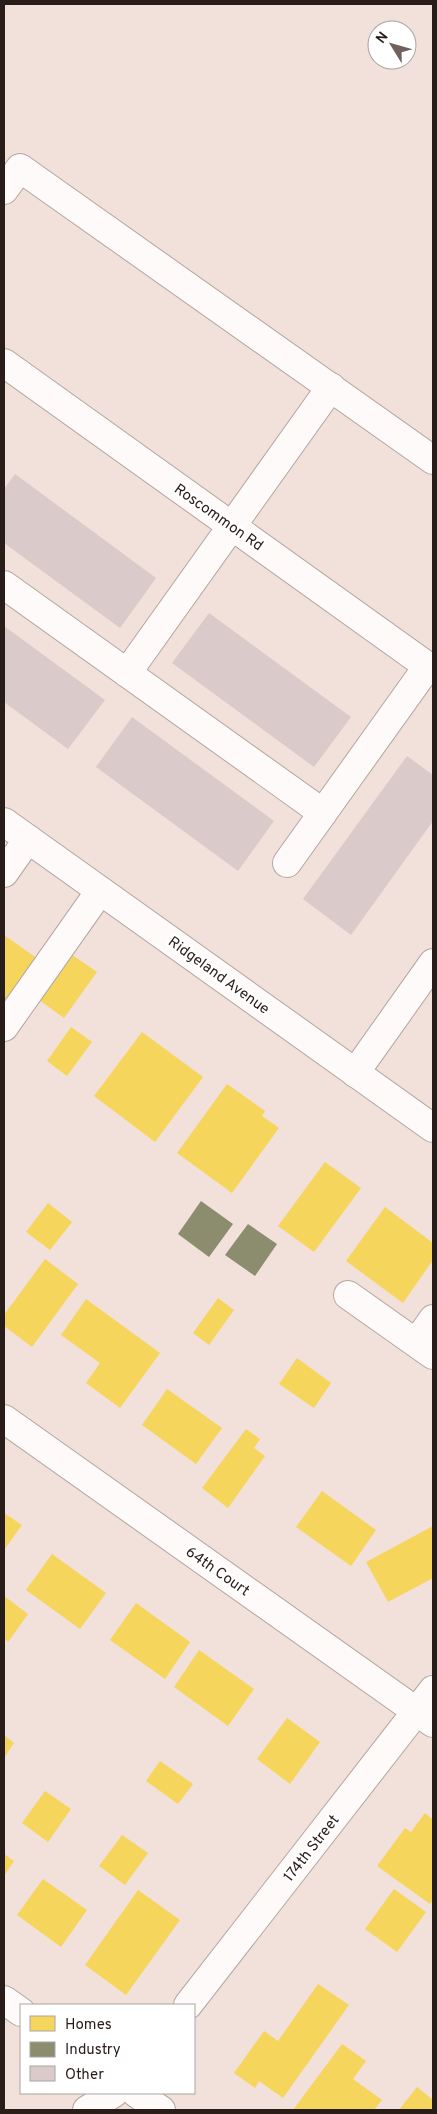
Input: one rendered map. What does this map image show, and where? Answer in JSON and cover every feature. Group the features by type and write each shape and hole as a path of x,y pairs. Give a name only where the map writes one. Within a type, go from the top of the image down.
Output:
{"street":[{"path":"4,190 20,168 433,460"},
{"name":"Roscommon Rd","path":"4,363 431,668"},
{"path":"127,672 233,527 330,387"},
{"path":"4,585 323,813"},
{"path":"287,863 431,668"},
{"name":"Ridgeland Avenue","path":"4,822 433,1128"},
{"path":"4,873 28,840"},
{"path":"4,1027 100,891"},
{"path":"356,1073 433,963"},
{"path":"348,1295 425,1348 433,1319"},
{"name":"64th Court","path":"4,1419 426,1718"},
{"name":"174th Street","path":"189,2004 426,1718 433,1690"},
{"path":"4,2000 20,2011"},
{"path":"87,2110 112,2094"},
{"path":"137,2094 161,2110"}],"building: Homes":[{"path":"4,935 38,959 4,1007"},
{"path":"68,952 97,972 64,1018 35,997"},
{"path":"71,1027 92,1042 67,1076 47,1061"},
{"path":"142,1032 203,1077 155,1142 94,1096"},
{"path":"227,1084 265,1111 262,1116 279,1128 232,1193 177,1153"},
{"path":"325,1162 361,1188 314,1252 278,1226"},
{"path":"48,1203 72,1222 50,1250 26,1232"},
{"path":"385,1207 433,1243 433,1260 403,1303 346,1261"},
{"path":"45,1259 78,1284 32,1347 4,1326 4,1315"},
{"path":"218,1298 234,1310 209,1345 193,1333"},
{"path":"86,1299 160,1353 120,1408 86,1383 100,1363 61,1335"},
{"path":"297,1358 331,1383 314,1408 279,1384"},
{"path":"167,1389 222,1428 196,1464 142,1425"},
{"path":"246,1429 260,1439 254,1448 265,1456 228,1508 202,1488"},
{"path":"322,1491 376,1530 351,1566 296,1527"},
{"path":"4,1513 22,1525 4,1550"},
{"path":"433,1526 433,1578 388,1602 366,1562"},
{"path":"52,1554 106,1593 80,1629 26,1590"},
{"path":"4,1596 28,1614 8,1642 4,1638"},
{"path":"136,1603 190,1642 165,1679 110,1640"},
{"path":"199,1650 254,1689 228,1726 174,1687"},
{"path":"287,1718 320,1742 290,1784 257,1759"},
{"path":"4,1735 14,1743 4,1758"},
{"path":"160,1761 193,1784 178,1804 146,1781"},
{"path":"45,1791 71,1809 48,1842 22,1823"},
{"path":"425,1813 433,1820 433,1900 430,1904 377,1866 405,1828 411,1832"},
{"path":"122,1835 148,1853 125,1885 99,1866"},
{"path":"4,1854 14,1861 4,1876"},
{"path":"43,1879 87,1910 61,1947 17,1915"},
{"path":"394,1889 426,1912 397,1952 365,1929"},
{"path":"138,1890 180,1920 126,1995 85,1965"},
{"path":"318,1984 349,2005 283,2098 259,2081 255,2088 234,2073 264,2031 278,2041"},
{"path":"342,2044 366,2061 353,2079 382,2100 374,2110 293,2110"},
{"path":"417,2087 433,2100 433,2110 399,2110"}],"building: Industry":[{"path":"201,1201 233,1224 209,1257 178,1234"},
{"path":"248,1224 277,1244 255,1276 225,1255"}],"building: Other":[{"path":"15,474 156,578 120,628 4,543 4,489"},
{"path":"209,613 351,717 314,767 172,663"},
{"path":"4,626 105,700 68,749 4,702"},
{"path":"132,717 274,821 238,871 96,767"},
{"path":"407,756 433,775 433,821 351,935 303,899"}]}
